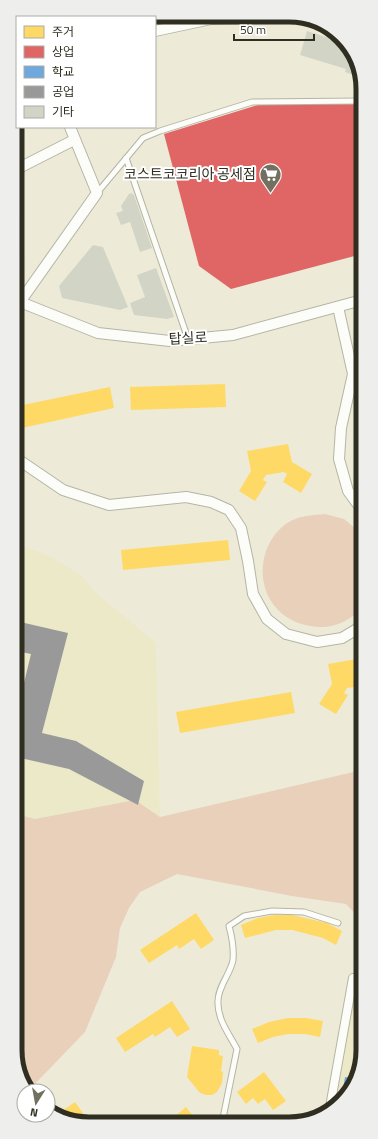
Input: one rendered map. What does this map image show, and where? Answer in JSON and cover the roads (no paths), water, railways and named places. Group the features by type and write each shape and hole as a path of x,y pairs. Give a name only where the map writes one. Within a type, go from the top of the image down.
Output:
{"street":[{"path":"156,32 192,22"},
{"path":"22,296 97,193 70,128"},
{"path":"22,166 74,140"},
{"name":"탑실로","path":"22,303 98,334 170,341 233,336 356,302"},
{"path":"338,307 353,374 341,428 339,459 348,491 356,502"},
{"path":"22,462 62,490 108,505 186,497 211,502 229,510 241,528 253,594 267,618 286,634 317,642 342,638 356,630"},
{"path":"331,1102 353,978"}],"lane":[{"path":"97,193 143,138 160,130 252,102 356,101"},
{"path":"126,158 188,339"},
{"path":"223,1117 237,1049 220,1018 218,1000 222,986 233,961 232,941 229,926 244,916 272,911 304,912 338,923"}],"place":[{"name":"코스트코코리아 공세점","path":"271,194"}]}
